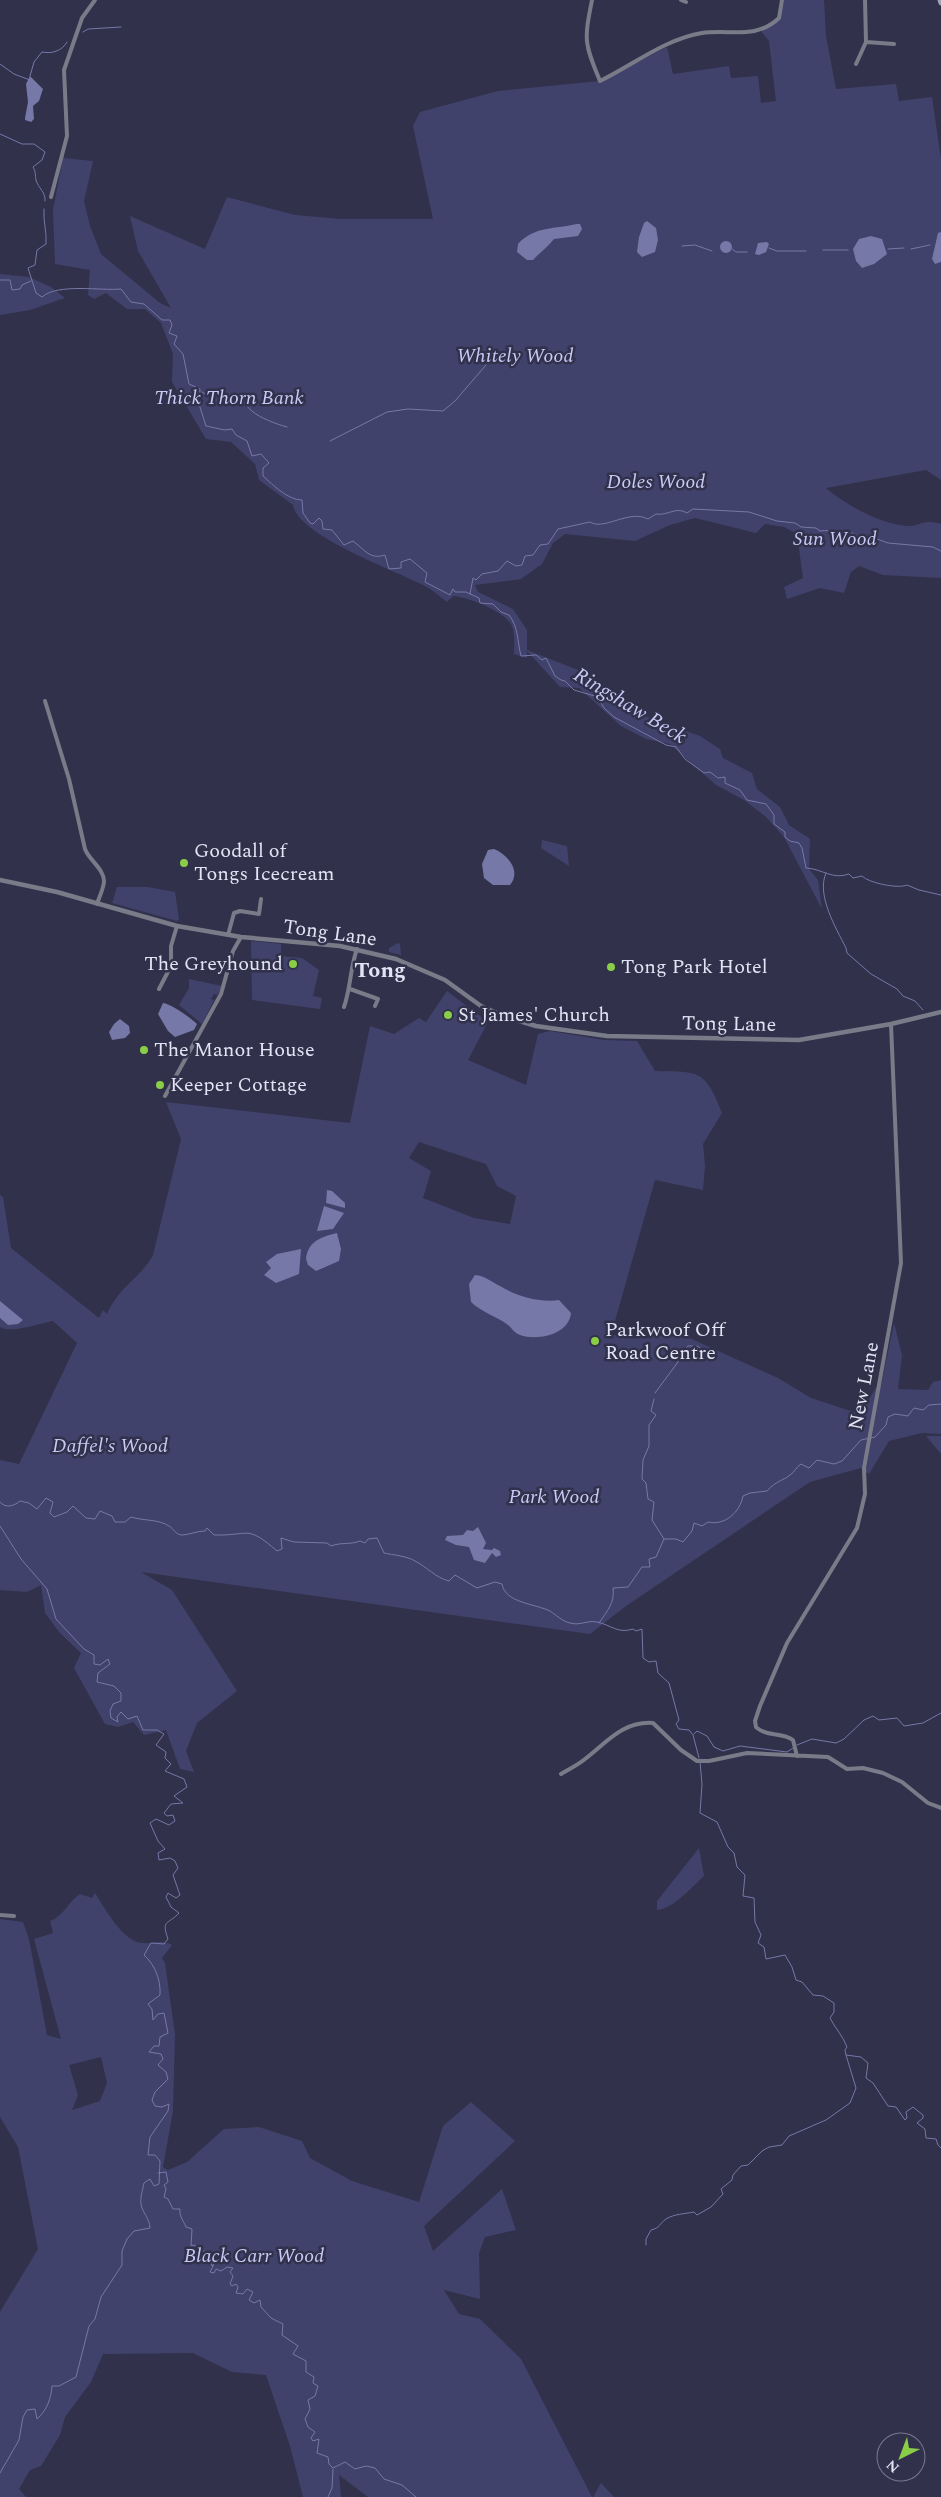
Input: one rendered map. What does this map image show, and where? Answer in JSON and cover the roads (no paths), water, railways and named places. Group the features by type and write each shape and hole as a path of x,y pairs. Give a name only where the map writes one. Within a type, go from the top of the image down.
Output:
{"street":[{"path":"51,198 66,136 64,70 82,18 95,0"},
{"path":"592,0 585,34 586,48 600,81 676,40 702,33 761,31 779,18 782,0"},
{"path":"681,0 686,2"},
{"path":"856,64 866,42 865,0"},
{"path":"866,42 894,44"},
{"path":"46,701 69,779 85,849 88,856 100,870 104,880 97,904"},
{"name":"Tong Lane","path":"0,880 57,892 177,926 241,937 357,949 418,966 446,980 487,1009 536,1026 608,1036 799,1040 891,1024 941,1012"},
{"path":"228,935 233,914 240,911 259,914 261,899"},
{"path":"159,989 171,966 172,946 177,926"},
{"path":"165,1096 221,994 233,951 241,937"},
{"path":"344,1007 350,989 351,966 357,949"},
{"path":"350,989 378,999 375,1006"},
{"name":"New Lane","path":"797,1756 793,1740 785,1734 768,1733 757,1728 755,1721 787,1643 857,1528 865,1494 864,1468 901,1263 891,1024"},
{"path":"561,1774 584,1760 628,1726 640,1722 653,1723 680,1750 700,1761 747,1754 828,1757 847,1769 863,1768 883,1772 902,1782 928,1803 941,1808"},
{"path":"0,1915 14,1916"}],"waterway":[{"path":"83,32 88,29 121,27"},
{"path":"30,76 34,62 42,52 56,51 67,42"},
{"path":"0,64 14,74 30,80"},
{"path":"0,134 22,144 34,144 45,152 42,160 33,167 45,201"},
{"name":"Ringshaw Beck","path":"44,209 46,244 37,250 35,265 28,268 36,293 42,297 58,290 121,289 131,302 144,304 162,320 170,320 172,325 169,333 177,336 174,344 183,354 189,384 200,389 199,404 206,426 225,430 232,429 236,435 247,441 252,456 261,454 269,463 263,468 263,476 286,495 302,500 303,513 310,523 313,524 319,518 322,521 323,529 332,530 344,545 353,541 371,555 385,555 389,569 401,568 401,562 410,559 427,573 425,582 450,595 453,589 455,592 466,592 479,598 480,603 493,604 501,612 509,615 516,630 521,656 536,655 542,660 546,658 555,676 565,681 574,690 598,697 604,708 614,717 666,745 676,747 685,759 704,773 710,772 718,778 725,777 725,783 740,790 747,800 766,804 774,815 774,824 785,832 785,837 790,841 799,843 802,848 806,868 838,876 849,874 853,878 862,876 884,885 907,885 941,895"},
{"path":"682,246 695,245 712,251"},
{"path":"911,249 930,245"},
{"path":"769,248 777,251 806,251"},
{"path":"888,249 904,248"},
{"path":"732,249 736,252 747,252"},
{"path":"823,250 848,250"},
{"path":"0,280 10,280 12,290 20,289 22,285 31,281"},
{"path":"330,441 387,412 408,409 443,411 455,401 486,365"},
{"path":"202,392 210,396 235,395 259,416 287,427"},
{"name":"Ringshaw Beck","path":"470,594 473,578 476,580 482,574 498,571 507,561 516,566 522,565 525,556 533,555 540,545 548,544 558,529 590,522 602,524 633,517 648,519 656,514 679,510 687,513 693,509 749,512 777,521 795,523 801,527 816,528 820,531 852,533 860,538 863,536 866,543 877,539 888,543 933,547 941,551"},
{"path":"826,873 824,882 825,901 847,953 871,974 897,989 903,996 915,1001 923,1010"},
{"path":"655,1393 678,1362 679,1355 688,1346 697,1346 709,1354 715,1351"},
{"path":"654,1399 651,1411 656,1415 649,1425 649,1446 643,1460 642,1479 646,1483 648,1499 654,1502 652,1520 664,1539"},
{"path":"599,1623 612,1603 613,1588 628,1587 642,1567 650,1567 649,1559 656,1557 664,1539 676,1539 683,1542 692,1531 694,1523 702,1526 708,1522 714,1523 726,1520 739,1507 743,1496 750,1493 767,1491 792,1474 801,1464 809,1468 817,1460 834,1464 842,1461 861,1440 875,1437 886,1425 888,1417 895,1414 908,1416 914,1408 923,1410 929,1405 941,1404"},
{"path":"0,1502 5,1506 10,1506 20,1501 29,1503 37,1509 46,1498 53,1502 50,1513 54,1517 67,1512 73,1506 86,1518 95,1519 100,1511 112,1516 115,1522 125,1522 131,1517 156,1521 169,1526 180,1535 205,1531 207,1528 214,1535 253,1534 277,1551 282,1549 281,1538 294,1542 327,1543 331,1546 360,1541 365,1543 368,1539 377,1538 384,1553 412,1559 449,1581 455,1575 477,1588 495,1582 502,1584 504,1590 515,1599 550,1611 567,1622 574,1624 597,1622 615,1629 633,1629 636,1631 642,1629 643,1658 649,1662 656,1661 658,1673 669,1683 679,1720 676,1724 679,1729 689,1730 693,1735 699,1758"},
{"path":"0,1526 21,1559 47,1589 56,1619 84,1649 94,1655 94,1664 100,1665 108,1659 110,1664 98,1673 97,1682 114,1686 121,1693 121,1701 113,1704 110,1711 111,1718 118,1722 117,1717 121,1712 128,1719 137,1716 143,1730 157,1730 164,1734 156,1745 166,1752 165,1758 171,1764 165,1771 184,1779 187,1787 174,1796 183,1803 171,1804 164,1813 167,1816 173,1815 175,1821 169,1825 156,1819 150,1823 158,1841 165,1849 158,1853 159,1860 170,1858 175,1861 178,1868 173,1875 180,1895 176,1898 168,1893 166,1897 171,1907 179,1913 166,1925 168,1939 164,1944 151,1943 144,1955 154,1968 160,1989 160,1995 148,2004 152,2009 153,2020 158,2014 164,2013 168,2033 160,2037 159,2046 154,2046 149,2052 161,2054 163,2059 158,2065 166,2072 168,2079 155,2092 152,2100 155,2106 162,2107 169,2104 168,2111 150,2137 148,2155 155,2155 160,2161 159,2184 154,2186 150,2179 144,2183 141,2196 142,2207 150,2228 134,2231 127,2239 122,2251 122,2265 101,2297 95,2319 89,2326 76,2377 59,2386 52,2386 48,2404 37,2419 35,2409 27,2410 23,2417 19,2440 0,2473"},
{"path":"797,1745 812,1739 836,1743 844,1739 864,1720 873,1716 879,1720 897,1718 904,1726 923,1723 941,1713"},
{"path":"694,1734 697,1731 707,1736 714,1747 723,1751 740,1746 787,1752 793,1748"},
{"path":"700,1762 702,1784 700,1813 717,1822 728,1847 734,1853 737,1867 745,1875 743,1896 754,1898 755,1922 761,1935 758,1943 764,1947 766,1959 785,1955 792,1967 796,1980 802,1982 813,1995 823,1996 834,2003 834,2012 830,2018 847,2047 845,2050 846,2055 861,2057 868,2063 866,2078 873,2083 888,2106 896,2107 905,2120 907,2118 906,2112 913,2107 923,2115 923,2118 917,2123 925,2129 926,2138 936,2139 941,2148"},
{"path":"646,2245 646,2239 651,2230 658,2227 669,2217 694,2212 697,2215 711,2207 723,2194 721,2189 732,2180 733,2175 741,2166 748,2165 762,2151 769,2147 782,2145 789,2136 826,2120 850,2103 856,2088 846,2055"},
{"path":"158,2173 166,2172 168,2182 164,2185 166,2189 164,2197 168,2199 173,2209 180,2209 186,2227 192,2229 191,2246 195,2245 199,2252 204,2251 208,2253 212,2266 214,2264 210,2272 214,2273 216,2269 221,2271 227,2267 233,2268 230,2272 233,2276 230,2284 232,2286 236,2284 238,2287 236,2293 243,2294 247,2289 253,2292 249,2300 254,2303 260,2300 261,2307 271,2318 283,2324 282,2335 298,2346 293,2354 306,2361 306,2372 314,2377 313,2383 318,2386 315,2396 308,2400 310,2409 305,2419 308,2427 315,2432 311,2438 313,2441 319,2439 317,2453 328,2457 329,2464 333,2468 345,2462 355,2469 366,2466 375,2468 384,2479 402,2485 416,2497"},
{"path":"328,2497 332,2488 333,2469"}],"place":[{"name":"Goodall of Tongs Icecream","path":"184,863"},
{"name":"The Greyhound","path":"293,964"},
{"name":"Tong Park Hotel","path":"611,967"},
{"name":"St James' Church","path":"448,1015"},
{"name":"The Manor House","path":"144,1050"},
{"name":"Keeper Cottage","path":"160,1085"},
{"name":"Parkwoof Off Road Centre","path":"595,1341"}],"district":[{"name":"Tong","path":"380,970"}],"park label":[{"name":"Whitely Wood","path":"515,356"},
{"name":"Thick Thorn Bank","path":"229,398"},
{"name":"Doles Wood","path":"656,482"},
{"name":"Sun Wood","path":"835,539"},
{"name":"Daffel's Wood","path":"110,1446"},
{"name":"Park Wood","path":"554,1497"},
{"name":"Black Carr Wood","path":"254,2256"}]}
